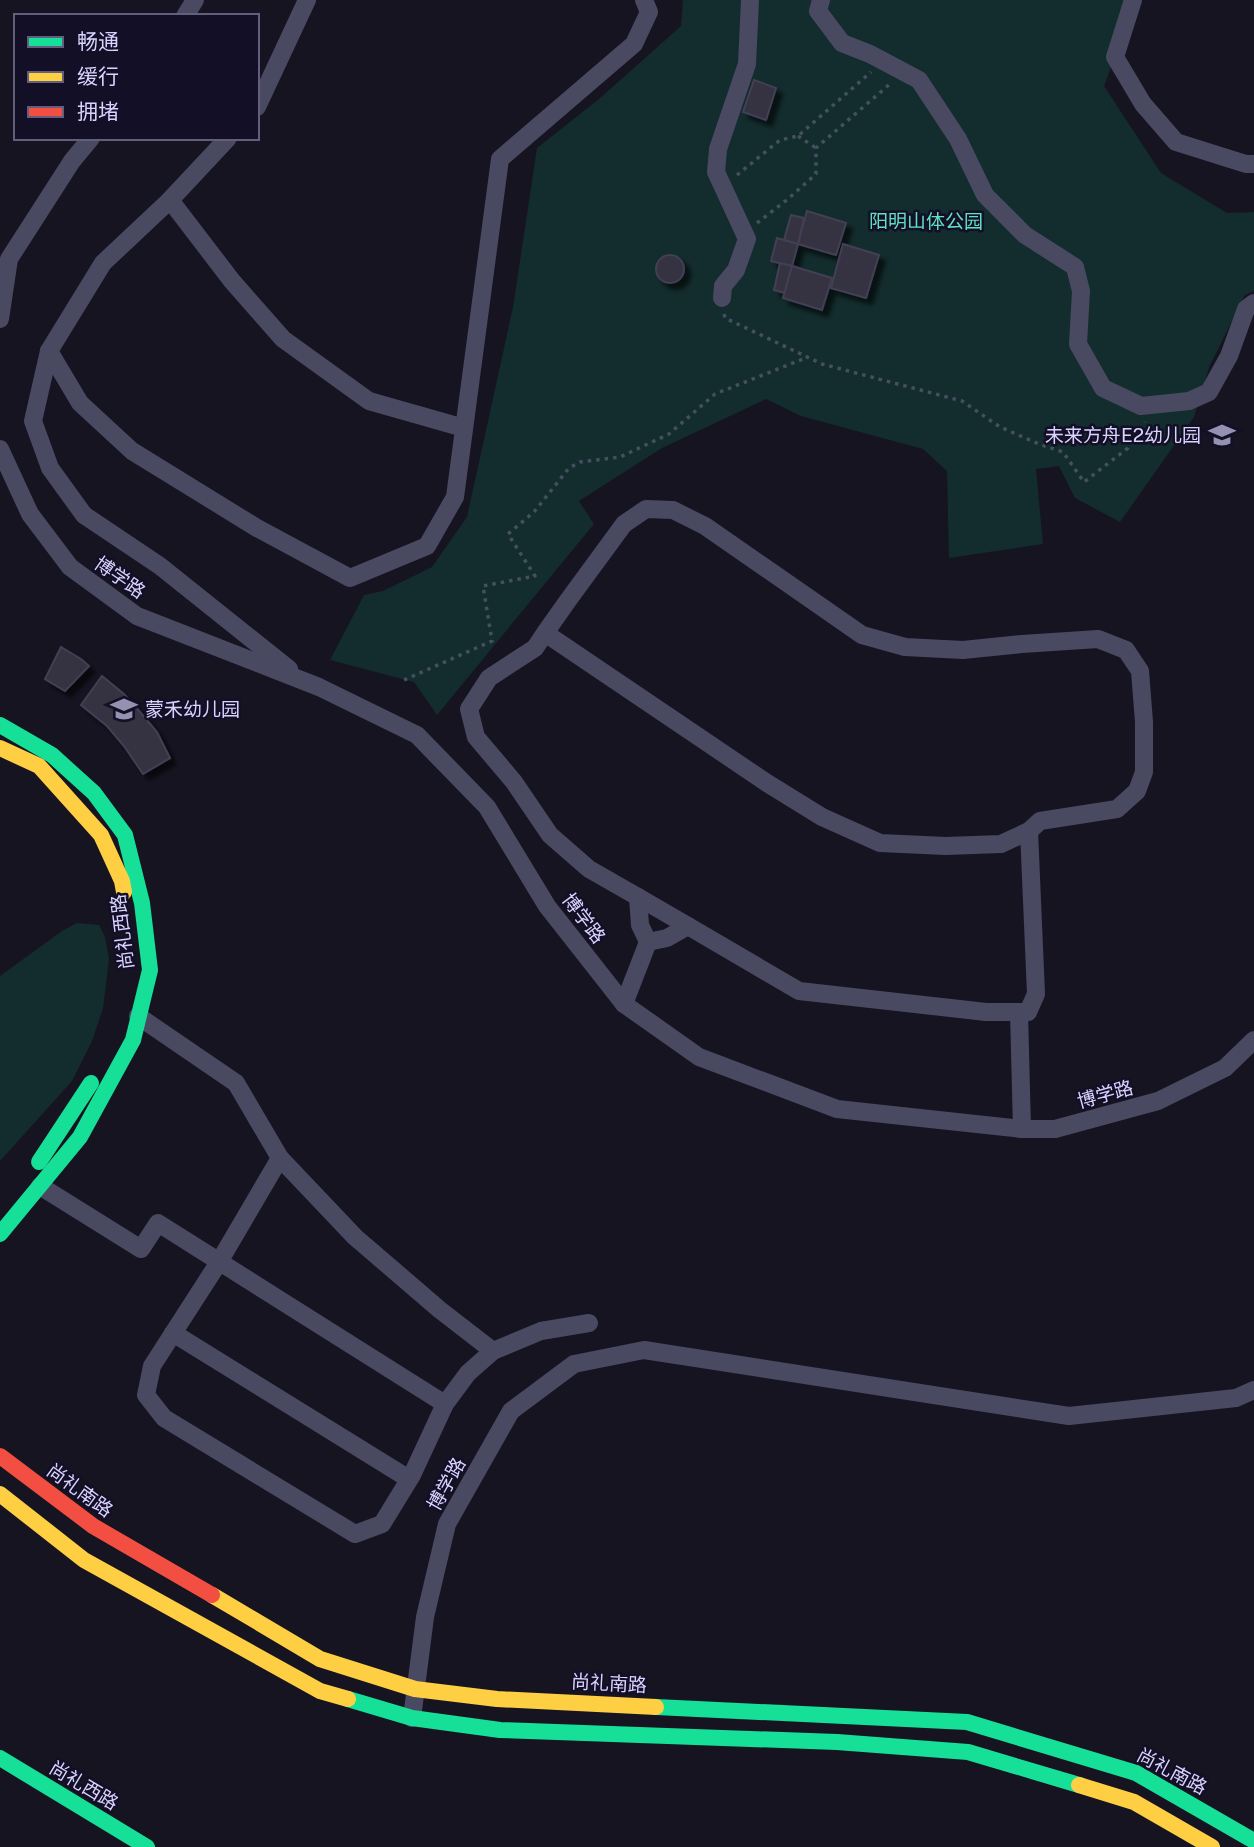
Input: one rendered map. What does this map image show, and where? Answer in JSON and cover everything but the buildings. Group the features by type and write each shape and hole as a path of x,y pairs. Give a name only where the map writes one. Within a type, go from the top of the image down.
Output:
{"main road":[{"name":"尚礼西路","path":"0,725 52,755 94,793 125,835 142,903 150,970 133,1040 80,1137 33,1182"},
{"name":"尚礼西路","path":"0,748 38,766 101,835 122,881 126,908"},
{"name":"尚礼西路","path":"0,1234 33,1182 44,1157 106,1059"},
{"name":"尚礼南路","path":"0,1457 93,1527 320,1660 415,1689 497,1699 967,1722 1136,1773 1254,1841"},
{"path":"0,1494 84,1560 320,1691 412,1718 500,1730 836,1742 968,1752 1134,1802 1212,1847"},
{"name":"尚礼西路","path":"0,1758 146,1847"}],"street":[{"path":"259,103 307,0"},
{"path":"49,351 80,402 132,451 257,528 350,578 427,546 454,497 500,159 634,44 649,12 644,0"},
{"path":"722,298 723,286 736,270 747,239 716,172 718,149 747,64 750,0"},
{"path":"821,0 818,11 842,43 919,80 958,139 985,195 1025,235 1074,267 1081,291 1078,344 1103,388 1141,406 1189,401 1209,392 1228,356 1246,309 1254,303"},
{"path":"1133,0 1115,57 1143,104 1176,142 1246,164 1254,164"},
{"path":"0,319 9,258 72,161 89,140"},
{"path":"226,140 170,200 103,263 49,351 33,421 50,468 84,515 160,566 303,680"},
{"path":"170,200 232,281 283,339 369,401 464,428"},
{"name":"博学路","path":"0,449 30,514 69,567 137,615 303,680 417,735 487,807 547,906 624,1004 699,1057 837,1109 1022,1129 1055,1129 1158,1101 1225,1068 1254,1040"},
{"path":"545,634 822,817 880,843 946,846 1001,844 1029,831 1040,821 1117,809 1137,791 1144,772 1144,722 1140,671 1126,650 1098,639 963,650 905,647 862,635 705,527 673,510 646,509 624,524 545,634 535,648 489,678 469,709 476,737 514,782 550,835 589,869 799,991 986,1012 1028,1012 1036,994 1029,831"},
{"path":"624,1004 648,942 640,925 638,897"},
{"path":"648,942 667,938 688,926"},
{"path":"1019,1012 1022,1129"},
{"path":"138,1016 236,1083 281,1158 355,1237 440,1310 493,1351"},
{"path":"281,1158 219,1262 152,1366 146,1395 164,1418 355,1534 382,1524 409,1479 445,1404 468,1373 493,1351 541,1331 589,1323"},
{"path":"33,1182 141,1249 158,1223 445,1404"},
{"path":"173,1333 409,1479"},
{"name":"博学路","path":"412,1718 425,1617 447,1524 511,1411 574,1364 644,1350 1069,1416 1236,1398 1254,1390"}],"path":[{"path":"723,186 780,140 798,136 883,61"},
{"path":"744,233 816,174 816,148 904,72"},
{"path":"798,136 816,148"},
{"path":"722,298 724,318 822,364 962,401 1000,427 1063,452 1084,482 1128,448 1156,404"},
{"path":"404,680 492,640 483,586 535,576 508,534 534,512 569,468 580,462 620,457 669,434 715,394 808,357"}],"green space":[{"name":"阳明山体公园","path":"683,0 1136,0 1104,86 1161,173 1227,213 1254,212 1254,291 1245,295 1210,365 1194,417 1120,522 1075,498 1059,466 1036,469 1043,544 949,558 947,471 923,449 801,416 766,399 662,448 579,501 594,524 437,715 414,682 330,660 364,595 383,591 432,567 467,517 513,307 537,148 599,99 681,26"},
{"path":"77,923 99,925 105,937 109,959 103,1008 92,1041 72,1081 0,1161 0,976"}],"traffic: fast":[{"path":"0,725 52,755 94,793 125,835 142,903 150,970 133,1040 80,1137 0,1234"},
{"path":"39,1162 91,1083"},
{"path":"348,1699 412,1718 500,1730 837,1742 968,1752 1079,1785"},
{"path":"656,1707 967,1722 1136,1773 1254,1841"},
{"path":"0,1758 147,1847"}],"traffic: slow":[{"path":"0,748 39,766 101,835 122,881 124,892"},
{"path":"0,1494 84,1560 320,1691 348,1699"},
{"path":"212,1595 320,1659 415,1689 497,1699 656,1707"},
{"path":"1079,1785 1134,1802 1212,1847"}],"traffic: jam":[{"path":"0,1456 93,1526 212,1595"}],"place":[{"name":"未来方舟E2幼儿园","path":"1222,435"},
{"name":"蒙禾幼儿园","path":"124,709"}]}
